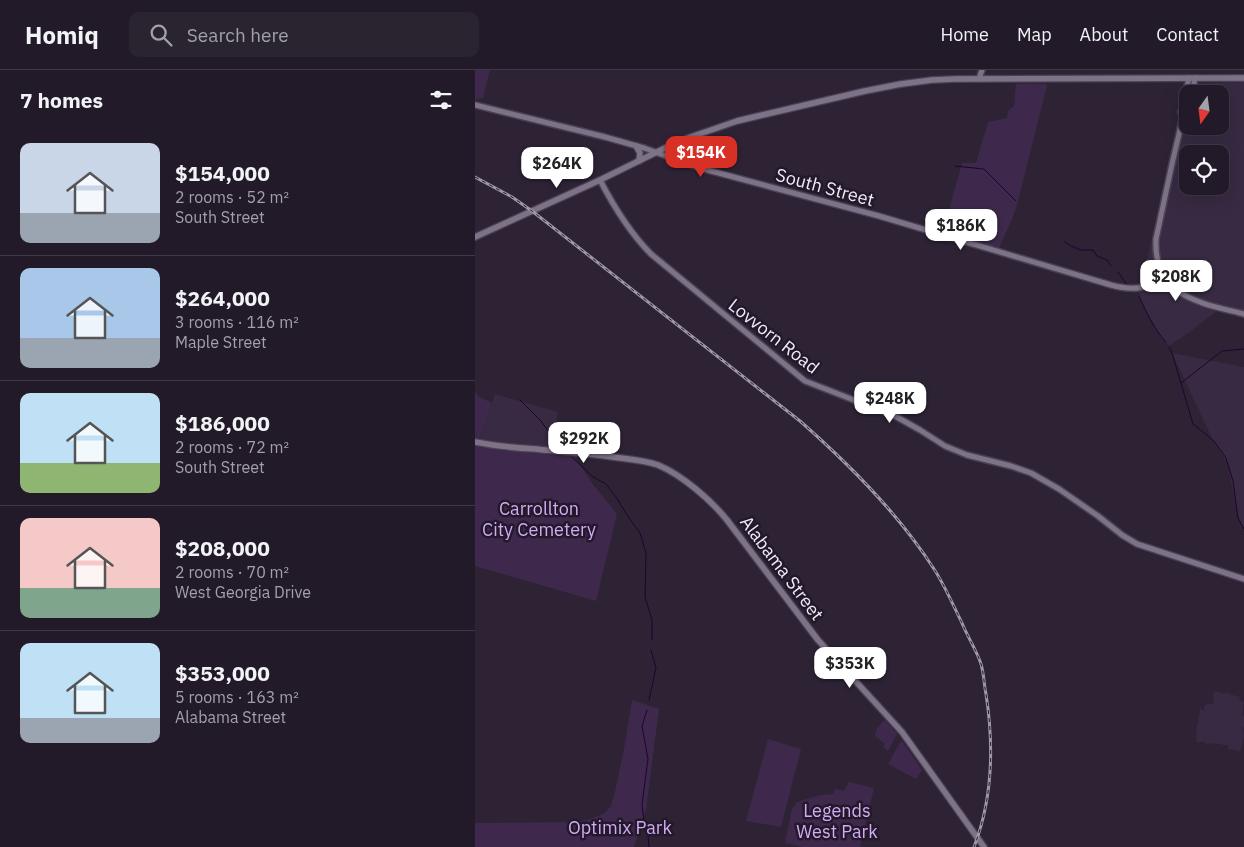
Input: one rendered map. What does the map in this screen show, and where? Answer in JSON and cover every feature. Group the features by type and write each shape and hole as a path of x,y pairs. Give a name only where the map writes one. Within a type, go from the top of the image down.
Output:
{"main road":[{"path":"475,237 601,180 674,144 739,120 865,91 918,81 1244,78"},
{"path":"674,144 681,161"},
{"path":"636,146 640,153 639,161"},
{"name":"Alabama Street","path":"475,442 647,462 668,471 702,495 728,521 818,640 902,732 984,847"}],"street":[{"path":"979,79 982,70"},
{"path":"1192,78 1192,85"},
{"path":"1190,85 1192,78"},
{"name":"South Street","path":"475,105 605,136 709,170 879,216 1118,287 1129,289 1144,287 1165,277"},
{"path":"1180,135 1156,239 1155,248 1159,264 1165,277 1176,290 1190,299 1244,314"},
{"name":"Lovvorn Road","path":"601,180 621,218 651,254 805,381 895,416 945,446 967,455 1031,473 1059,489 1137,544 1244,578"}],"shaded area":[{"path":"1244,82 1244,317 1217,311 1169,346 1161,337 1139,297 1179,115 1179,135 1229,135 1229,85 1186,85 1186,83"},
{"path":"1172,353 1244,367 1244,529 1238,518 1228,465 1213,440"},
{"path":"495,394 558,412 552,448 479,440"},
{"path":"1215,691 1225,694 1225,692 1241,698 1239,700 1244,702 1242,715 1244,716 1244,736 1240,751 1228,749 1228,745 1213,743 1212,745 1211,743 1207,744 1202,741 1199,743 1196,741 1199,707 1205,712 1204,707 1207,704 1213,704 1213,694"}],"green space":[{"path":"475,70 490,70 483,98 475,100"},
{"path":"1016,84 1045,84 1047,86 1017,205 997,249 943,232 962,163 976,163 988,122 1007,118 1008,111 1014,106"},
{"path":"475,391 478,396 492,403 479,440 475,439"},
{"name":"Carrollton City Cemetery","path":"475,444 502,450 575,457 592,483 617,514 596,601 475,566"},
{"name":"Optimix Park","path":"632,700 659,709 646,809 634,847 475,847 475,823 572,822 588,820 605,813 611,806 615,792"},
{"path":"885,720 897,734 888,751 883,747 885,744 875,736 877,729"},
{"path":"768,739 801,749 781,827 746,821"},
{"path":"902,741 922,770 916,779 888,764"},
{"name":"Legends West Park","path":"849,782 874,788 860,847 803,847 785,843 792,809 797,802 820,795 833,794 835,789 844,791"}],"waterway":[{"path":"955,166 984,169 1016,201"},
{"path":"1065,242 1081,250 1093,250 1097,256 1107,260 1111,266"},
{"path":"1118,272 1127,285"},
{"path":"1139,296 1154,326 1166,342"},
{"path":"1169,347 1193,424 1214,441 1226,458 1233,481 1238,518 1244,529"},
{"path":"1181,383 1222,351 1244,349"},
{"path":"520,400 565,449"},
{"path":"572,457 593,477 606,484 640,533 646,553 645,597 652,620 652,640"},
{"path":"649,700 656,668 651,650"},
{"path":"647,710 642,726 648,759 642,805 649,847"}],"railway":[{"path":"475,177 512,197 532,211 800,421 872,490 920,548 945,589 977,654 983,672 989,713 990,772 985,810 974,847"}]}
